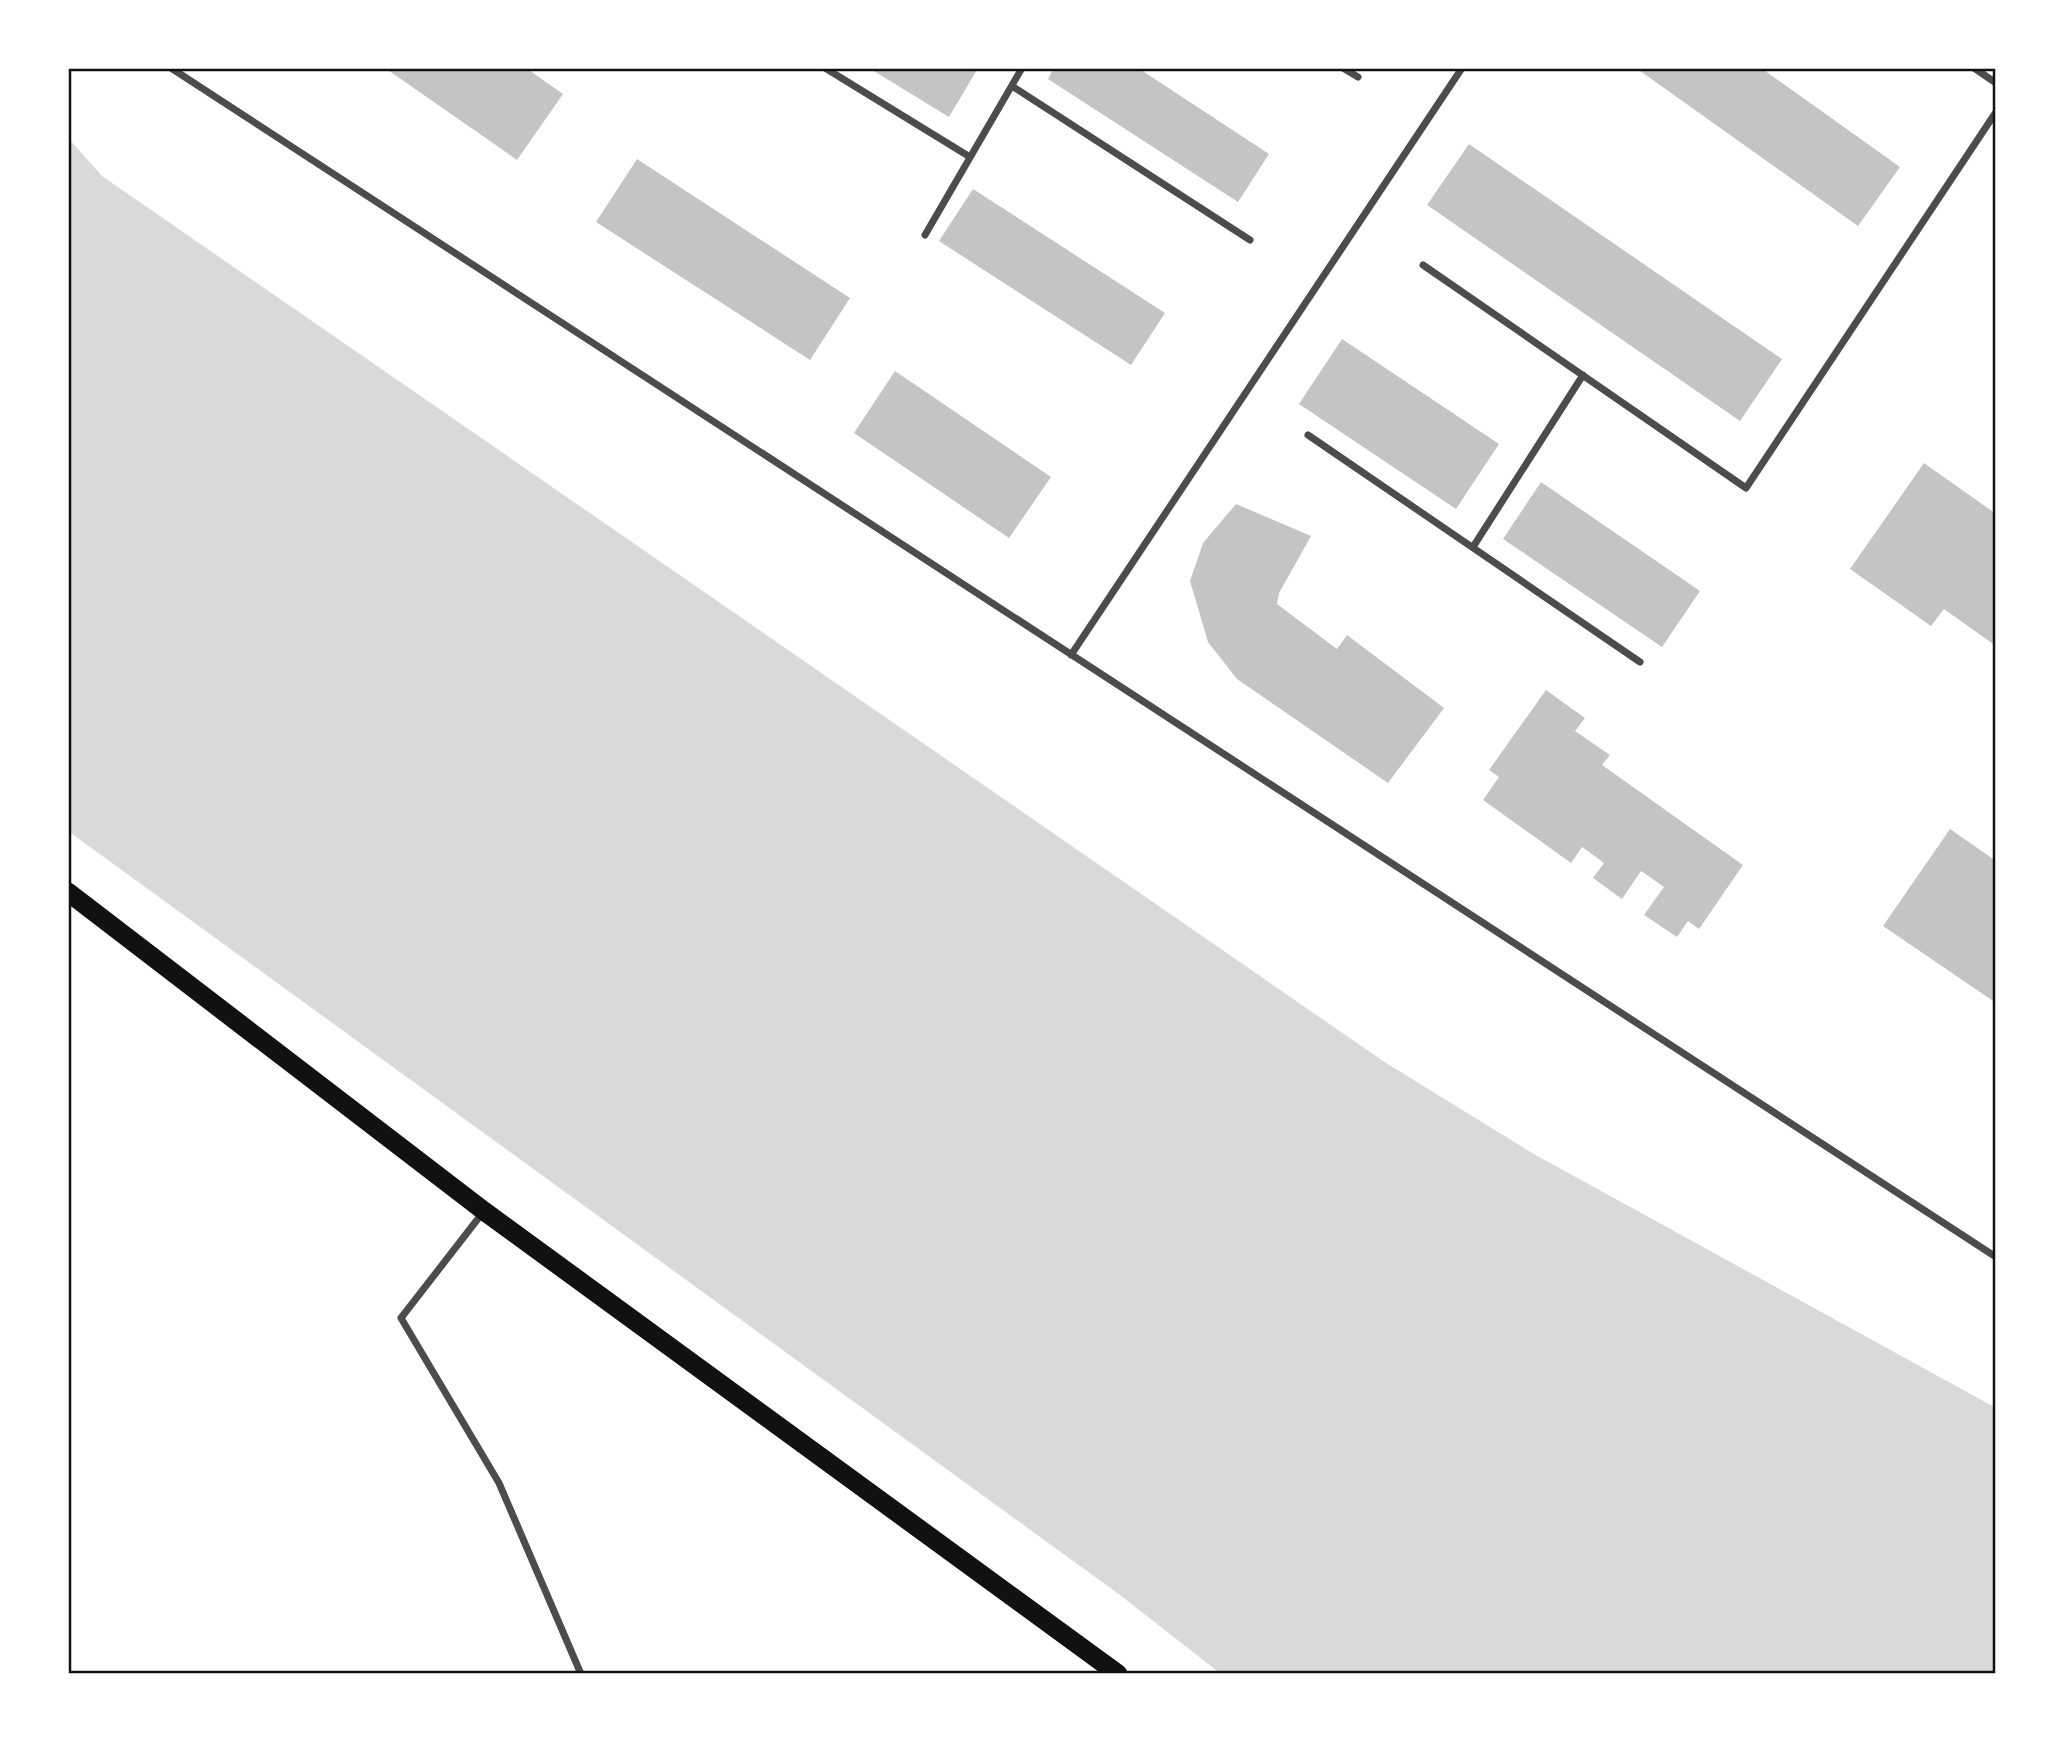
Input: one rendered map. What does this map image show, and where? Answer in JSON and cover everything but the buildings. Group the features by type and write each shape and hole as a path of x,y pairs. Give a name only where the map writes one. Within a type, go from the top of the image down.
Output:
{"highway":[{"path":"68,892 484,1211 1118,1674"}],"street":[{"path":"170,68 1996,1257"},
{"path":"825,68 970,157"},
{"path":"925,235 1022,68"},
{"path":"1343,68 1358,77"},
{"path":"1071,655 1462,68"},
{"path":"1974,68 1996,83"},
{"path":"1012,86 1250,240"},
{"path":"1423,265 1746,488 1996,112"},
{"path":"1472,547 1583,375"},
{"path":"1308,435 1640,662"},
{"path":"484,1211 401,1318 499,1483 581,1674"}],"shaded area":[{"path":"68,138 102,176 1383,1061 1532,1153 1996,1408 1996,1674 1221,1674 1120,1595 68,831"}]}
